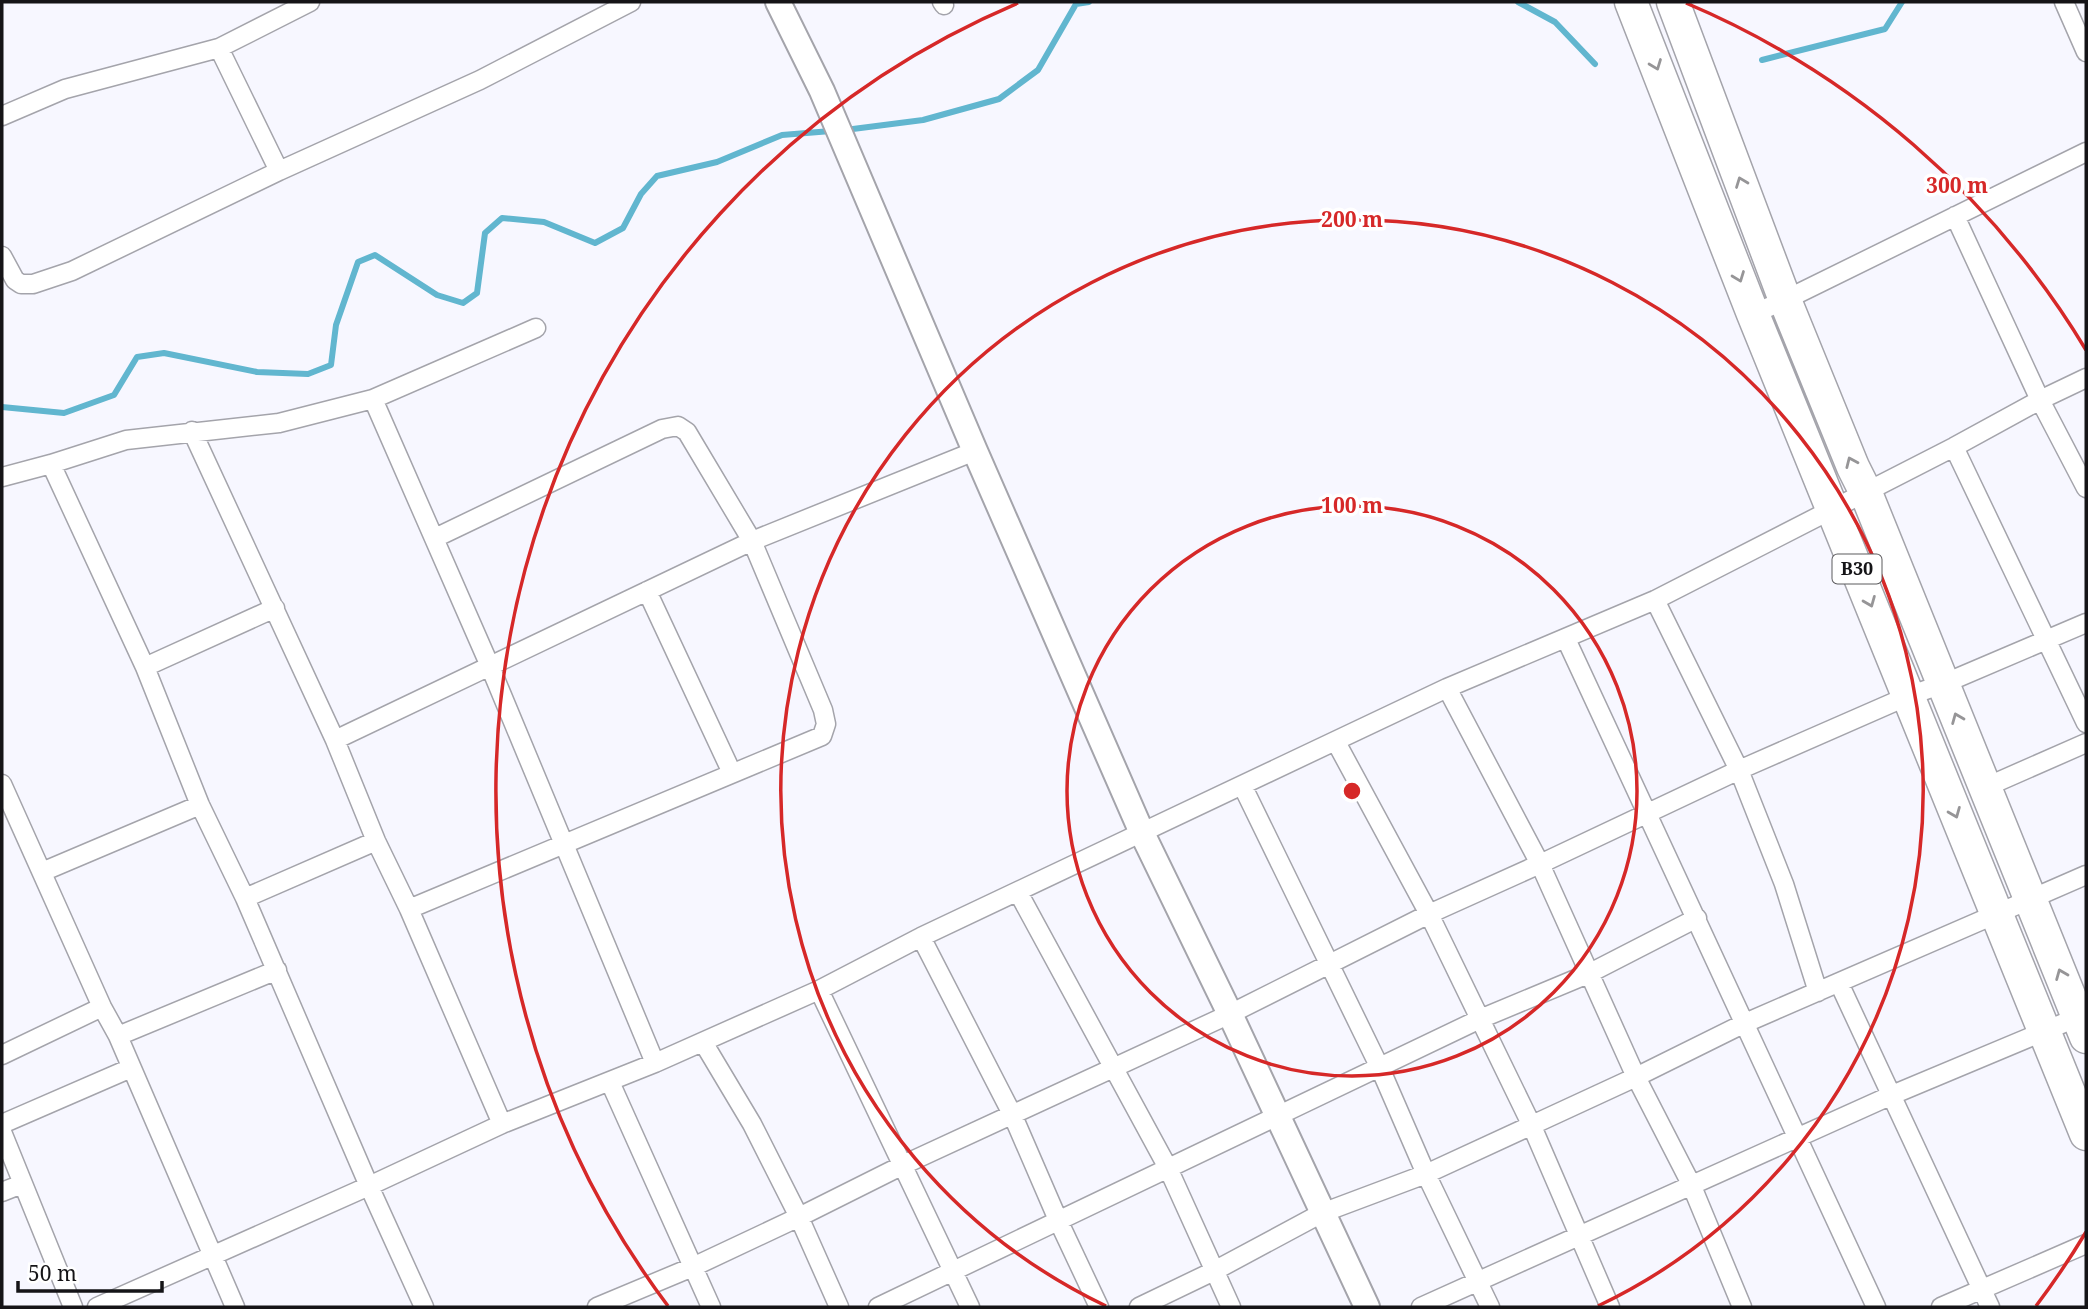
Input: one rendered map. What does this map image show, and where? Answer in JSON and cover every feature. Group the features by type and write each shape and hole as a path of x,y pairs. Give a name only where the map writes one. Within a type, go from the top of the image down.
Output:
{"highway":[{"name":"B30","path":"1631,2 1753,314 2086,1133"},
{"name":"B30","path":"1673,2 1785,300 2083,1023"}],"street":[{"path":"2,116 65,89 219,48 310,2"},
{"path":"2,256 20,284 33,284 72,271 279,171 480,80 631,2"},
{"path":"778,2 822,91 1142,833 1367,1307"},
{"path":"2064,2 2086,52"},
{"path":"219,48 279,171"},
{"path":"1753,314 2086,152"},
{"path":"1955,216 2040,400 2086,488"},
{"path":"2,477 126,440 279,424 373,399 536,328"},
{"path":"97,1307 502,1124 655,1063 819,990 921,937 1447,688 1655,600 2086,378"},
{"path":"373,399 489,664 655,1063"},
{"path":"408,909 822,736 826,724 823,710 752,541 687,432 678,426 662,429 435,538"},
{"path":"192,431 335,740 376,841 502,1124"},
{"path":"1954,447 2086,723"},
{"path":"335,740 489,664 752,541 975,451"},
{"path":"51,464 145,667 200,805 245,898 424,1307"},
{"path":"648,591 732,773"},
{"path":"1655,600 1740,770 1784,884 1818,992"},
{"path":"145,667 275,608"},
{"path":"597,1307 695,1266 903,1165 1230,1014 1429,914 1647,812 1908,696 1943,684 2086,623"},
{"path":"1566,639 1875,1307"},
{"path":"1447,688 1540,864 1587,974 1691,1184 1742,1307"},
{"path":"1336,742 1429,914 1531,1124 1610,1307"},
{"path":"1986,787 2086,743"},
{"path":"2,784 102,1007 118,1036 235,1307"},
{"path":"1243,786 1380,1068 1426,1174 1490,1307"},
{"path":"42,872 200,805"},
{"path":"245,898 376,841"},
{"path":"1139,1307 1214,1271 1322,1213 1426,1174 1636,1077 1743,1024 2086,875"},
{"path":"1018,892 1168,1168 1231,1307"},
{"path":"878,1307 1480,1019 1587,974 1697,918"},
{"path":"921,937 1013,1116 1099,1307"},
{"path":"118,1036 277,970"},
{"path":"1839,983 1990,1307"},
{"path":"819,990 970,1307"},
{"path":"2,1055 102,1007"},
{"path":"1421,1307 1892,1095 2045,1033 2083,1023"},
{"path":"704,1042 752,1124 799,1217 839,1307"},
{"path":"2,1124 131,1068"},
{"path":"610,1082 695,1266 711,1307"},
{"path":"2,1132 73,1307"},
{"path":"2,1192 22,1184"},
{"path":"1941,1307 2086,1244"}],"waterway":[{"path":"845,130 923,120 999,99 1038,70 1076,4 1089,2"},
{"path":"1518,2 1555,22 1595,64"},
{"path":"1762,60 1885,29 1902,2"},
{"path":"2,407 64,413 114,395 137,357 164,353 257,372 308,374 331,365 336,325 358,262 375,255 437,295 463,303 477,293 485,233 502,218 544,222 595,243 623,228 641,194 657,176 717,162 782,135 831,131"}]}
